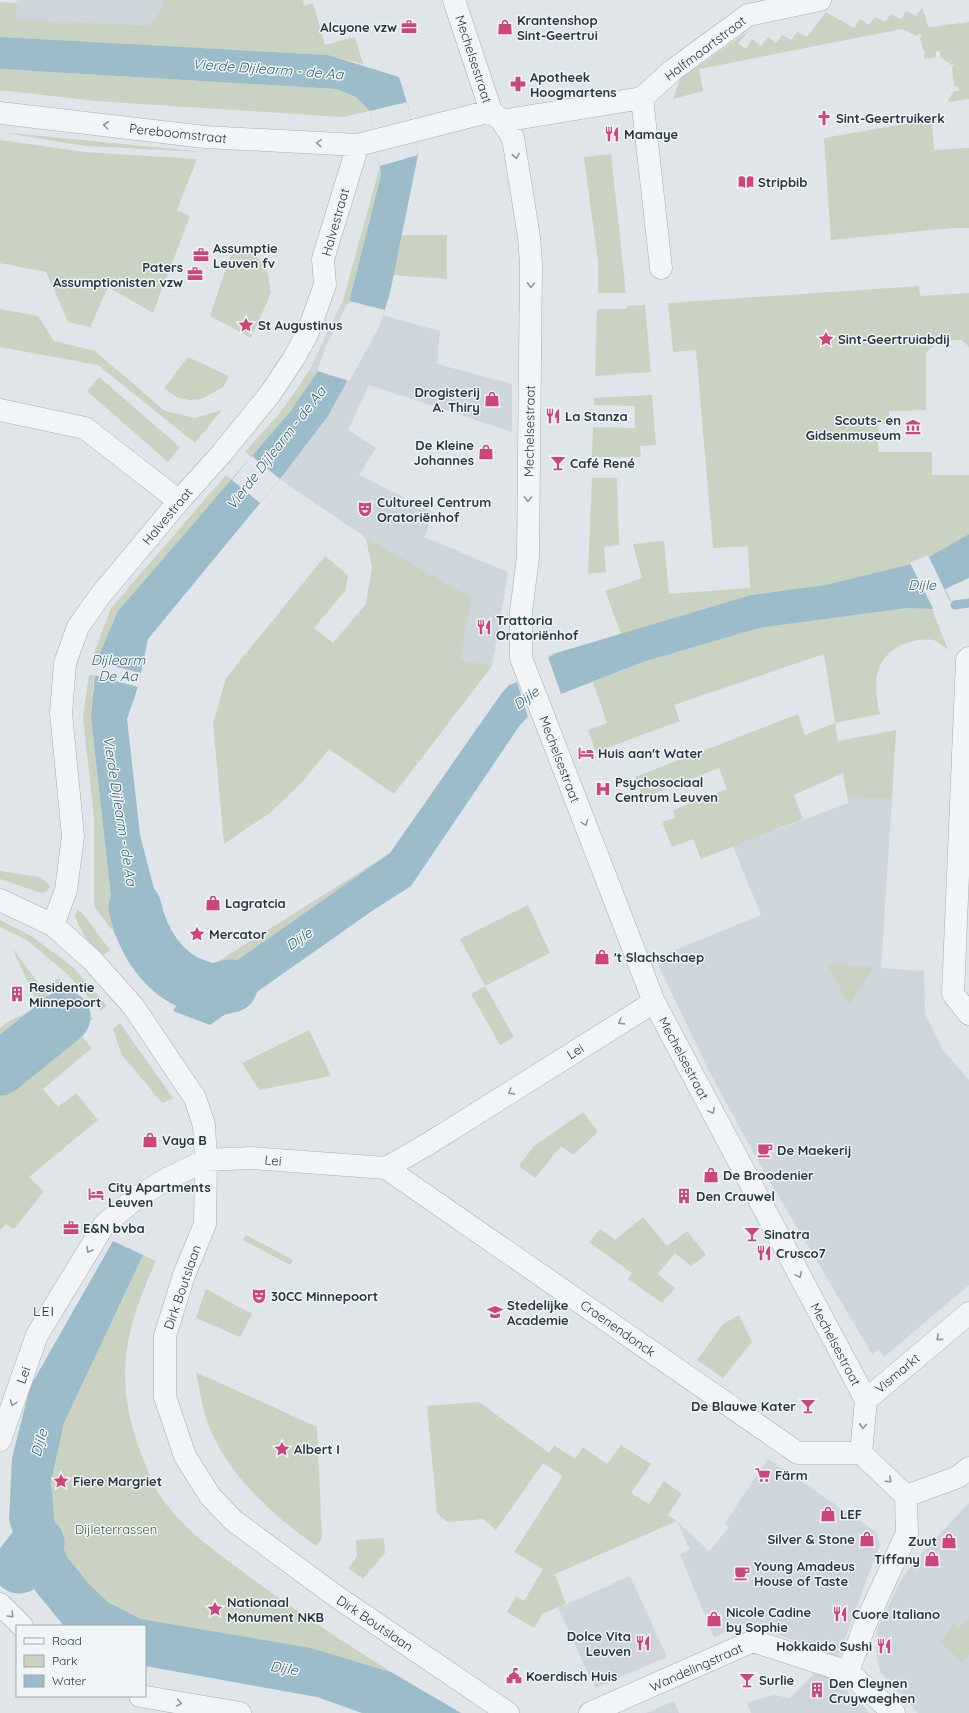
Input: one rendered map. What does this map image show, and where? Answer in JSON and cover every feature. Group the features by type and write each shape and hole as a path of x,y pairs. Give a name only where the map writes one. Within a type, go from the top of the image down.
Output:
{"street":[{"name":"Mechelsestraat","path":"454,0 496,116 513,138 529,237 531,264 528,557 521,612 521,658 654,1002 866,1400"},
{"name":"Halfmaartstraat","path":"642,98 747,7 820,0"},
{"path":"496,116 642,98 661,268"},
{"name":"Pereboomstraat","path":"0,113 205,137 366,143 413,131 496,116"},
{"name":"Halvestraat","path":"53,925 66,890 73,836 61,713 66,663 78,627 99,597 179,501 222,453 270,394 294,358 308,332 325,285 323,259 366,143"},
{"path":"0,410 85,428 179,501"},
{"path":"969,658 967,660 953,994 969,1014"},
{"name":"Dirk Boutslaan","path":"0,900 53,925 92,960 133,1006 195,1098 204,1125 206,1160 205,1224 184,1276 165,1336 164,1397 185,1456 210,1496 234,1521 338,1597 508,1713"},
{"name":"Lei","path":"0,1440 37,1335 104,1225 136,1198 167,1179 206,1160 252,1158 386,1168 428,1144 654,1002"},
{"name":"Craenendonck","path":"386,1168 798,1453 861,1453"},
{"name":"Vismarkt","path":"861,1453 866,1400 969,1313"},
{"path":"861,1453 906,1496 907,1533 864,1627 848,1672 894,1713"},
{"path":"906,1496 965,1478"},
{"path":"0,1604 21,1625"},
{"name":"Wandelingstraat","path":"590,1713 753,1641 848,1672"},
{"path":"146,1697 240,1713"}],"shaded area":[{"path":"17,0 200,0 198,49 15,39"},
{"path":"341,304 440,331 437,364 512,384 512,432 369,385 348,430 376,448 359,475 434,513 424,537 508,572 492,666 415,766 333,644 366,604 372,567 366,538 280,479 328,416 316,374 309,371"},
{"path":"847,797 892,799 881,968 924,971 925,1013 943,1050 969,1080 969,1285 884,1357 879,1350 872,1354 763,1170 710,1073 655,958 761,915 733,846 848,803"},
{"path":"768,1459 876,1532 880,1544 838,1657 747,1623 714,1637 680,1554 690,1550 677,1521 709,1551 729,1527 725,1523"},
{"path":"969,1503 969,1713 918,1713 880,1672 876,1651 877,1629 902,1578 917,1558"},
{"path":"630,1576 667,1657 595,1688 558,1608"},
{"name":"Den Cleynen Cruywaeghen","path":"816,1672 825,1673 863,1705 869,1713 751,1713 747,1703 773,1695 790,1698"},
{"path":"674,1701 679,1713 646,1713"}],"green space":[{"path":"164,0 303,0 304,6 313,3 325,45 355,37 363,64 328,55 0,37 0,2 17,3 16,19 149,26 163,8"},
{"path":"922,8 929,27 969,22 969,99 949,102 948,100 954,91 958,91 959,87 954,86 952,67 955,64 951,65 940,57 940,52 936,51 936,57 924,59 925,51 923,50 920,38 922,35 919,33 918,36 902,29 699,69 703,91 673,99 680,79 750,30 738,43 746,49 752,39 761,46 768,37 776,43 782,35 791,40 797,32 807,37 826,12 854,28 860,19 869,25 875,17 885,22 891,14 901,19 906,11 916,16"},
{"path":"0,69 336,89 356,97 370,111 342,117 96,101 0,90"},
{"path":"932,119 934,150 969,148 969,228 952,228 831,240 824,138"},
{"path":"0,132 204,152 85,146"},
{"path":"0,140 85,152 197,159 177,210 190,216 153,313 108,287 90,327 68,322 46,272 0,263"},
{"path":"611,154 626,293 598,293 598,262 584,157"},
{"path":"380,166 381,175 348,306 342,304"},
{"path":"402,235 447,235 447,279 393,275"},
{"path":"234,245 251,251 259,259 268,274 271,293 251,338 210,316"},
{"path":"919,286 920,296 969,293 969,347 962,340 939,340 926,353 926,410 889,411 889,423 878,424 878,452 932,452 932,475 969,475 969,534 929,557 911,564 825,585 751,595 621,634 605,591 642,578 633,544 664,541 669,594 750,588 748,546 713,548 696,350 673,352 668,303"},
{"path":"645,305 651,372 595,376 597,309 627,309 627,306"},
{"path":"0,309 38,316 54,341 95,351 165,411 195,418 222,410 195,443 98,365 0,347"},
{"path":"188,357 229,376 223,387 202,399 190,400 178,398 164,388"},
{"path":"309,371 316,374 289,413 251,457 245,452 283,409"},
{"path":"99,377 180,447 168,462 87,391"},
{"path":"652,395 656,445 640,446 641,457 592,457 593,427 635,428 635,406 594,405 594,398"},
{"path":"226,475 232,480 118,611 96,662 91,661 111,608"},
{"path":"592,478 617,478 619,545 604,547 606,572 588,574"},
{"path":"366,538 471,598 460,660 492,666 394,794 329,749 303,781 271,812 224,844 213,723 226,678 325,556 348,575 345,591 314,628 333,643 366,604 372,567"},
{"path":"907,608 932,609 948,650 933,640 916,640 900,646 892,651 881,663 878,671 876,693 880,714 835,723 824,654 674,705 680,721 596,752 588,730 607,723 593,682 643,662 759,628"},
{"path":"89,675 94,675 91,717 115,934 94,906 94,817 83,717"},
{"path":"798,714 805,735 835,723 838,741 896,730 892,799 847,797 843,773 794,795 803,819 701,859 693,839 672,847 662,822 675,818 673,810 727,789 719,768 643,798 635,777"},
{"path":"390,853 209,980 195,976"},
{"path":"0,871 40,877 50,886 46,892 41,893 0,879"},
{"path":"528,905 550,953 485,986 460,939"},
{"path":"77,909 84,915 110,950 104,955 86,939 75,917"},
{"path":"0,920 33,937 73,967 107,1006 101,1011 66,973 27,940 0,927"},
{"path":"12,948 61,1013 0,1063 0,1028 6,1023 39,1006"},
{"path":"827,963 874,967 849,1005"},
{"path":"59,978 93,1018 87,1024 52,983"},
{"path":"485,986 514,1037 500,1045 471,994"},
{"path":"120,1023 173,1098 162,1103 122,1055 113,1029"},
{"path":"309,1030 331,1076 259,1090 242,1063"},
{"path":"77,1031 92,1048 43,1089 58,1107 76,1093 98,1120 29,1177 44,1191 14,1229 6,1224 0,1230 0,1096"},
{"path":"583,1112 598,1132 573,1155 561,1146 535,1178 519,1166 534,1146"},
{"path":"643,1217 667,1246 687,1231 706,1255 691,1266 675,1253 658,1274 675,1288 662,1303 628,1279 632,1273 589,1242 600,1229 615,1240"},
{"path":"246,1235 293,1260 290,1265 243,1240"},
{"name":"Dijleterrassen","path":"143,1255 156,1261 136,1310 126,1357 125,1380 127,1404 133,1429 142,1456 158,1493 174,1514 212,1549 298,1611 391,1672 311,1648 141,1619 108,1602 90,1585 67,1557 55,1526 51,1482 64,1423"},
{"path":"206,1289 252,1314 240,1337 196,1318"},
{"path":"739,1315 752,1342 723,1378 697,1360 723,1324"},
{"path":"196,1372 317,1427 322,1538 316,1546 265,1505 235,1472 213,1435 205,1415"},
{"path":"479,1402 549,1453 554,1445 575,1459 583,1447 607,1464 621,1445 651,1464 631,1493 649,1504 664,1481 682,1494 668,1515 677,1521 555,1574 566,1604 542,1614 534,1628 507,1612 516,1596 524,1601 543,1569 514,1552 563,1476 543,1463 496,1530 483,1519 448,1522 437,1514 427,1406"},
{"path":"384,1538 385,1553 363,1579 348,1568 357,1556 356,1540"},
{"path":"969,1618 969,1654 962,1662 941,1642 954,1623 959,1628"}],"water":[{"name":"Vierde Dijlearm - de Aa","path":"0,37 328,55 399,77 408,106 418,155 390,293 383,315 328,416 280,479 148,639 138,687 127,719 140,835 160,912 177,959 158,990 115,934 91,717 96,662 118,611 289,413 316,374 348,306 381,175 380,166 370,111 356,97 336,89 0,69"},
{"name":"Dijle","path":"969,534 969,578 945,589 951,601 932,609 907,608 759,628 643,662 561,694 544,704 520,725 411,886 372,911 210,1025 173,1011 195,976 209,980 390,853 501,694 509,685 517,682 543,657 751,595 825,585 911,564 929,557"},
{"name":"Dijle","path":"113,1241 143,1255 64,1423 51,1482 55,1526 67,1557 90,1585 108,1602 141,1619 311,1648 391,1672 461,1713 362,1713 317,1697 146,1666 146,1625 63,1625 28,1582 9,1520 12,1458 30,1387"}],"pier":[{"path":"407,102 418,155 380,166 370,111"},
{"path":"349,301 385,310 377,331 349,381 317,371 327,344"},
{"path":"252,456 280,479 260,503 232,480"},
{"path":"928,555 951,603 934,610 910,563"},
{"path":"556,654 548,657 561,694 520,725 528,717 517,682 509,685 540,657"},
{"path":"96,662 141,673 138,687 94,675"}],"waterway":[{"path":"955,605 969,603"},
{"path":"135,907 138,920 149,944 156,956 165,966 186,981 208,990 231,986"},
{"path":"0,1069 64,1017"},
{"name":"Dijlearm De Aa","path":"19,1567 38,1543"}],"place":[{"name":"Alcyone vzw","path":"409,27"},
{"name":"Krantenshop Sint-Geertrui","path":"505,27"},
{"name":"Apotheek Hoogmartens","path":"518,84"},
{"name":"Sint-Geertruikerk","path":"824,118"},
{"name":"Mamaye","path":"612,134"},
{"name":"Stripbib","path":"746,182"},
{"name":"Assumptie Leuven fv","path":"201,255"},
{"name":"Paters Assumptionisten vzw","path":"195,274"},
{"name":"St Augustinus","path":"246,325"},
{"name":"Sint-Geertruiabdij","path":"826,339"},
{"name":"Drogisterij A. Thiry","path":"492,399"},
{"name":"La Stanza","path":"553,416"},
{"name":"Scouts- en Gidsenmuseum","path":"913,427"},
{"name":"De Kleine Johannes","path":"486,452"},
{"name":"Café René","path":"558,463"},
{"name":"Cultureel Centrum Oratoriënhof","path":"365,509"},
{"name":"Trattoria Oratoriënhof","path":"484,627"},
{"name":"Huis aan't Water","path":"586,753"},
{"name":"Psychosociaal Centrum Leuven","path":"603,789"},
{"name":"Lagratcia","path":"213,903"},
{"name":"Mercator","path":"197,934"},
{"name":"'t Slachschaep","path":"602,957"},
{"name":"Residentie Minnepoort","path":"17,994"},
{"name":"Vaya B","path":"150,1140"},
{"name":"De Maekerij","path":"765,1150"},
{"name":"De Broodenier","path":"711,1175"},
{"name":"City Apartments Leuven","path":"96,1194"},
{"name":"Den Crauwel","path":"684,1196"},
{"name":"E&N bvba","path":"71,1228"},
{"name":"Sinatra","path":"752,1234"},
{"name":"Crusco7","path":"764,1253"},
{"name":"30CC Minnepoort","path":"259,1296"},
{"name":"Stedelijke Academie","path":"495,1312"},
{"name":"De Blauwe Kater","path":"808,1406"},
{"name":"Albert I","path":"282,1449"},
{"name":"Färm","path":"763,1475"},
{"name":"Fiere Margriet","path":"61,1481"},
{"name":"LEF","path":"828,1514"},
{"name":"Silver & Stone","path":"867,1539"},
{"name":"Zuut","path":"949,1541"},
{"name":"Tiffany","path":"932,1559"},
{"name":"Young Amadeus House of Taste","path":"742,1573"},
{"name":"Nationaal Monument NKB","path":"215,1609"},
{"name":"Cuore Italiano","path":"840,1614"},
{"name":"Nicole Cadine by Sophie","path":"714,1619"},
{"name":"Dolce Vita Leuven","path":"643,1643"},
{"name":"Hokkaido Sushi","path":"884,1646"},
{"name":"Koerdisch Huis","path":"514,1676"},
{"name":"Surlie","path":"747,1680"},
{"name":"Den Cleynen Cruywaeghen","path":"817,1690"}],"district":[{"name":"LEI","path":"44,1311"}]}
